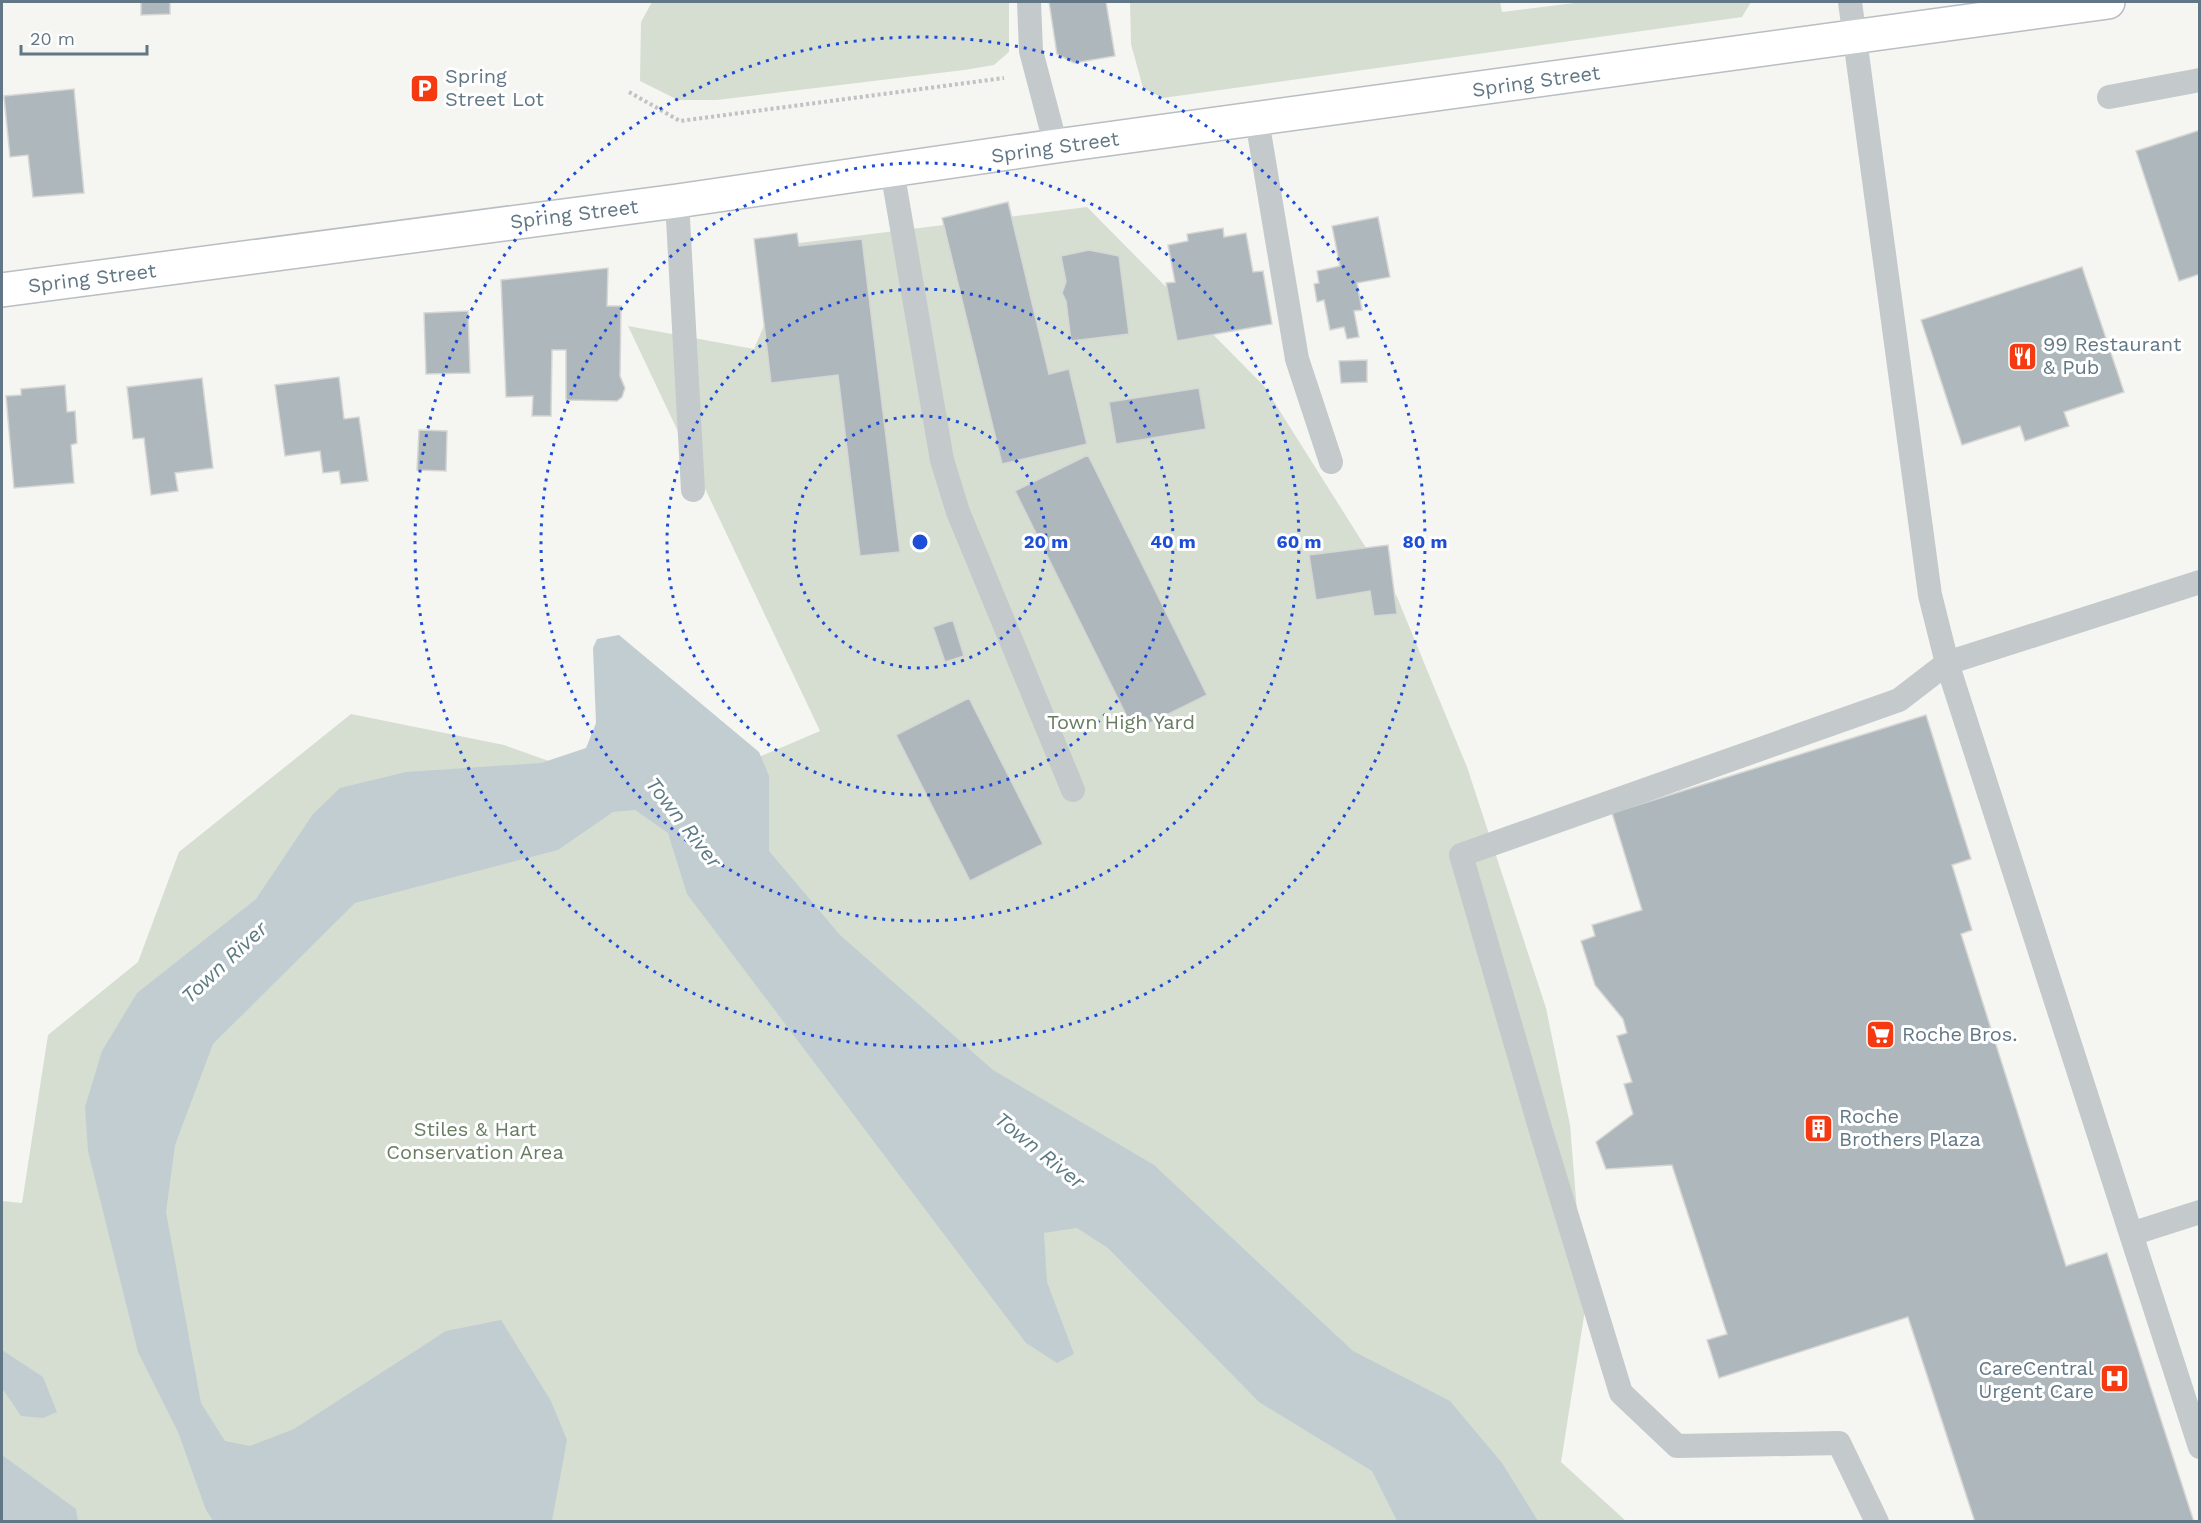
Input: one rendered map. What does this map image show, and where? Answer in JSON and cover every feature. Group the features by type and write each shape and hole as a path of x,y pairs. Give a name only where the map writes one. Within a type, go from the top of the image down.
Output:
{"street":[{"name":"Spring Street","path":"2,290 677,201 1056,146 2108,2"}],"lane":[{"path":"1029,2 1030,51 1056,146"},
{"path":"1850,2 1930,595 1947,663 2199,1447"},
{"path":"2109,97 2199,80"},
{"path":"1257,120 1297,359 1331,462"},
{"path":"892,170 942,460 958,512 1073,790"},
{"path":"677,201 693,490"},
{"path":"1877,1521 1839,1443 1677,1446 1621,1393 1541,1131 1461,855 1899,700 1947,663 2199,582"},
{"path":"2132,1234 2199,1212"}],"path":[{"path":"628,92 680,121 1037,74"}],"green space":[{"path":"652,2 1009,2 1009,52 994,65 964,70 717,100 678,100 640,81 641,22"},
{"path":"1130,2 1500,2 1502,12 1583,2 1751,2 1742,17 1163,98 1143,88 1131,44"},
{"path":"1087,207 1264,386 1397,597 1467,767 1546,1008 1570,1125 1585,1310 1561,1462 1626,1521 2,1522 2,1201 22,1203 48,1035 138,962 179,852 351,714 504,745 658,800 820,731 628,326 754,349 799,243"}],"water":[{"name":"Town River","path":"619,635 759,752 769,776 769,851 840,935 993,1070 1154,1165 1353,1351 1450,1401 1502,1463 1538,1521 1397,1521 1372,1471 1259,1402 1108,1248 1077,1228 1044,1233 1047,1282 1074,1354 1057,1363 1026,1343 687,894 668,833 635,810 613,812 558,850 355,903 213,1044 175,1145 166,1212 201,1403 225,1441 250,1446 294,1429 446,1331 501,1320 551,1401 567,1440 552,1521 213,1521 206,1510 178,1432 138,1352 88,1151 85,1107 102,1051 137,993 256,899 313,814 340,788 406,772 541,763 586,748 596,723 593,648 597,639"},
{"path":"2,1350 43,1377 57,1412 43,1418 21,1416 2,1388"},
{"path":"2,1455 76,1509 78,1521 2,1521"}],"building":[{"path":"141,2 170,2 170,14 141,15"},
{"path":"1049,2 1106,2 1115,56 1074,63 1057,54"},
{"path":"74,89 84,193 33,197 28,155 10,157 4,96"},
{"path":"2200,130 2200,274 2179,281 2136,151"},
{"path":"1008,202 1049,374 1069,369 1087,444 1002,464 942,218"},
{"path":"1378,217 1390,277 1357,283 1362,310 1354,311 1359,337 1347,339 1344,327 1330,330 1324,300 1317,302 1314,284 1319,283 1317,271 1340,266 1332,226"},
{"path":"1223,228 1224,237 1246,233 1253,272 1263,271 1272,324 1177,341 1166,283 1175,282 1168,245 1188,241 1187,234"},
{"path":"797,233 799,246 862,239 900,552 860,556 838,375 771,383 754,239"},
{"path":"1089,250 1119,256 1129,334 1071,341 1066,301 1062,293 1066,282 1061,256"},
{"name":"99 Restaurant & Pub","path":"2082,267 2124,392 2064,412 2069,426 2025,441 2020,426 1962,445 1921,320"},
{"path":"608,268 607,306 621,306 620,376 625,388 622,397 617,401 566,400 566,350 552,350 551,416 532,416 533,396 506,397 501,280"},
{"path":"468,311 470,373 426,374 424,313"},
{"path":"1367,360 1367,382 1341,383 1339,361"},
{"path":"339,377 344,419 359,417 368,481 341,484 339,471 323,473 320,451 285,456 275,385"},
{"path":"202,378 213,468 175,473 178,491 151,495 144,438 133,439 127,387"},
{"path":"65,385 67,412 75,411 77,443 71,445 74,483 14,488 6,396 21,395 21,389"},
{"path":"1199,388 1206,429 1116,444 1109,402"},
{"path":"419,430 447,431 446,471 417,470"},
{"path":"1088,455 1207,695 1134,731 1015,491"},
{"path":"1388,545 1397,614 1374,616 1370,591 1316,600 1309,555"},
{"path":"953,620 964,656 945,662 933,627"},
{"path":"969,698 1043,844 970,881 896,735"},
{"name":"Roche Brothers Plaza","path":"1926,715 1971,859 1952,865 1972,930 1961,934 2066,1266 2107,1253 2194,1522 1975,1522 1908,1317 1719,1378 1707,1340 1727,1334 1672,1165 1606,1169 1596,1142 1633,1114 1624,1084 1632,1082 1617,1036 1627,1033 1623,1019 1595,985 1581,941 1595,936 1592,925 1642,910 1612,813"}],"place":[{"name":"Spring Street Lot","path":"424,88"},
{"name":"99 Restaurant & Pub","path":"2022,356"},
{"name":"Roche Bros.","path":"1881,1034"},
{"name":"Roche Brothers Plaza","path":"1818,1128"},
{"name":"CareCentral Urgent Care","path":"2115,1379"}],"park label":[{"name":"Town High Yard","path":"1121,722"},
{"name":"Stiles & Hart Conservation Area","path":"475,1140"}]}
